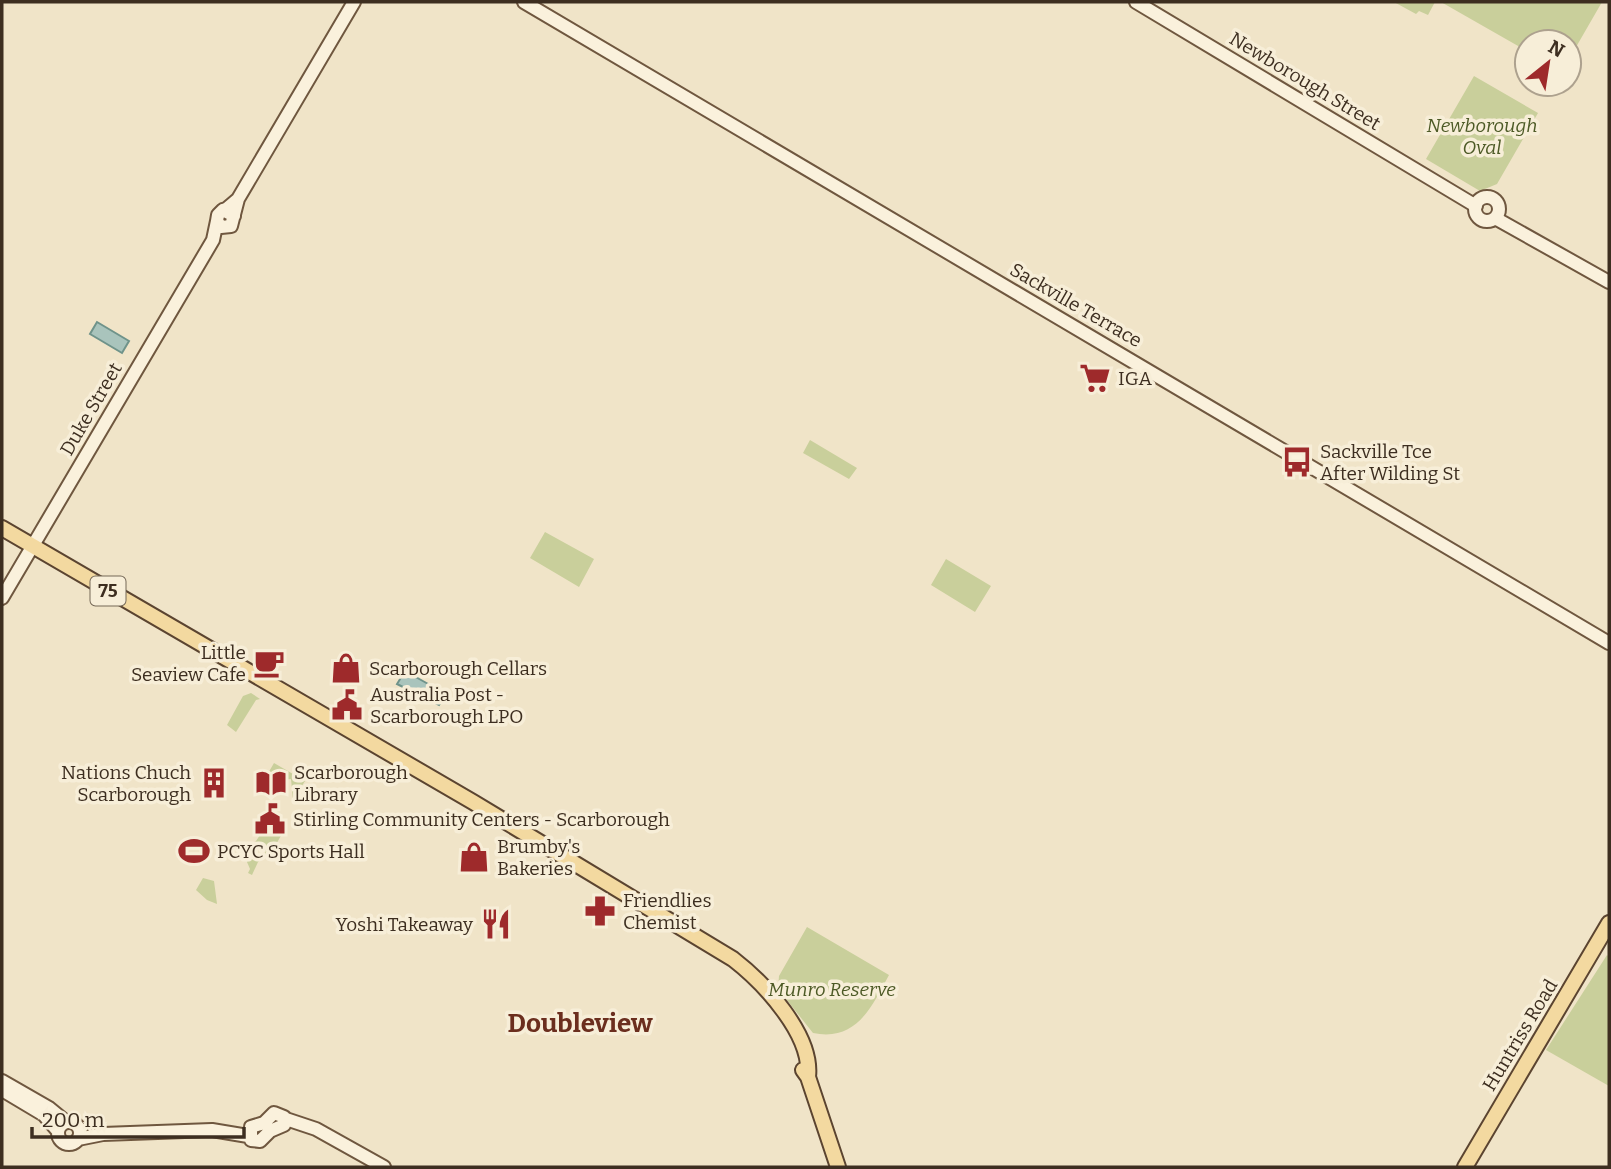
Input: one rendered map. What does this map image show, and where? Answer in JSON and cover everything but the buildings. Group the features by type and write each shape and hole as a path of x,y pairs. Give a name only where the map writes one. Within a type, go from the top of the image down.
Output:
{"main road":[{"name":"Duke Street","path":"2,598 355,2"},
{"name":"Sackville Terrace","path":"524,2 1609,643"},
{"name":"Sackville Terrace","path":"537,2 1609,634"},
{"name":"Newborough Street","path":"1136,2 1455,191 1478,203 1491,198 1497,214 1512,225 1609,282"},
{"name":"Newborough Street","path":"1478,203 1476,214 1482,220 1497,214"},
{"name":"75","path":"2,528 214,654 222,664 729,965 771,1007 808,1077 838,1167"},
{"name":"Huntriss Road","path":"1465,1167 1609,923"},
{"name":"Huntriss Road","path":"1473,1167 1609,935"},
{"path":"2,1081 55,1112 70,1129"},
{"path":"2,1090 70,1129 103,1134 212,1130 221,1126 250,1131 274,1113 282,1124 316,1129 384,1167"}],"green space":[{"path":"1394,2 1435,2 1428,15 1419,11 1416,14"},
{"path":"1441,2 1602,2 1583,35 1583,28 1513,28 1513,43"},
{"name":"Newborough Oval","path":"1474,76 1538,113 1497,184 1480,191 1426,159"},
{"path":"810,440 857,468 849,479 803,453"},
{"path":"545,532 594,559 579,587 530,558"},
{"path":"946,559 991,586 975,612 931,585"},
{"path":"251,693 260,699 256,700 236,732 227,725 243,696"},
{"path":"274,763 305,781 293,800 291,779 263,782"},
{"path":"270,828 271,835 282,834 271,853 258,862 252,875 248,873 250,869 247,862 249,858 261,859 266,851 254,844 264,829"},
{"path":"203,878 214,881 217,904 207,900 196,890"},
{"name":"Munro Reserve","path":"807,927 889,975 861,1019 841,1032 813,1033 778,989 779,976"},
{"path":"1607,955 1609,957 1609,1086 1546,1050"}],"water":[{"path":"97,322 129,341 122,353 90,334"},
{"path":"405,671 446,694 439,705 397,684"}],"place":[{"name":"IGA","path":"1095,378"},
{"name":"Sackville Tce After Wilding St","path":"1297,462"},
{"name":"Little Seaview Cafe","path":"269,663"},
{"name":"Scarborough Cellars","path":"346,668"},
{"name":"Australia Post - Scarborough LPO","path":"347,705"},
{"name":"Nations Chuch Scarborough","path":"214,783"},
{"name":"Scarborough Library","path":"271,783"},
{"name":"Stirling Community Centers - Scarborough","path":"270,819"},
{"name":"PCYC Sports Hall","path":"194,851"},
{"name":"Brumby's Bakeries","path":"474,857"},
{"name":"Friendlies Chemist","path":"600,911"},
{"name":"Yoshi Takeaway","path":"496,924"}],"district":[{"name":"Doubleview","path":"580,1023"}]}
